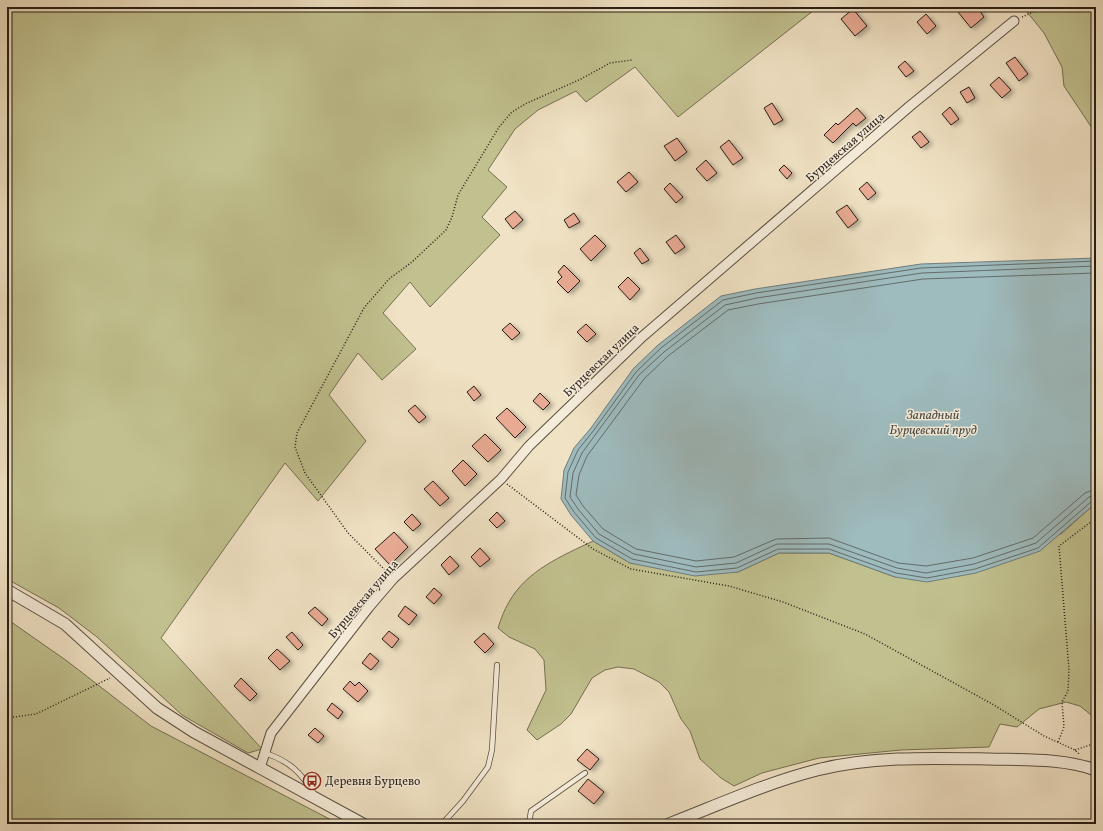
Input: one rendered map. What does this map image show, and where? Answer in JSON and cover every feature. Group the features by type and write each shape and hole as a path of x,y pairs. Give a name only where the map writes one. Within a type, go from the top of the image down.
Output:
{"street":[{"name":"Бурцевская улица","path":"260,768 271,733 393,579 501,479 529,446 642,337 910,106 1014,21"},
{"path":"7,590 65,624 158,708 194,732 363,824"},
{"path":"669,824 774,783 818,770 870,761 951,759 1046,760 1093,769"}],"lane":[{"path":"442,824 463,801 488,767 492,750 497,665"},
{"path":"265,753 276,757 303,776 317,798"},
{"path":"530,824 531,811 585,773"}],"path":[{"path":"1014,21 1044,7"},
{"path":"393,579 348,533 305,473 295,447 297,432 364,308 388,280 412,262 446,230 452,217 458,195 499,127 512,112 525,104 581,79 610,63 632,60"},
{"path":"501,479 593,549 631,569 729,586 783,602 865,634 994,706 1044,736 1075,750 1093,769"},
{"path":"1058,742 1064,727 1062,702 1068,691 1069,670 1059,546 1096,518"},
{"path":"7,718 36,714 120,673"},
{"path":"1075,750 1096,743"}],"green space":[{"path":"7,7 818,7 678,117 635,67 586,102 576,91 538,110 515,129 488,170 507,187 482,217 500,235 430,307 410,282 383,313 416,349 382,380 358,353 329,395 366,441 318,501 285,463 161,638 262,749 248,753 182,715 97,637 59,608 7,579"},
{"path":"1023,7 1096,7 1096,134 1064,86 1062,67 1044,33"},
{"path":"1096,503 1096,725 1091,715 1080,706 1066,702 1039,709 1017,727 1000,724 989,747 901,750 819,758 762,773 734,786 721,778 700,759 690,731 681,719 669,692 659,682 634,669 618,667 605,670 592,678 571,714 561,724 537,740 527,730 546,690 544,660 535,649 509,637 498,628 500,621 509,602 525,581 546,565 593,541 630,563 738,572 779,553 829,553 895,577 1061,534"},
{"path":"7,619 67,661 151,726 339,824 7,824"}],"water":[{"name":"Западный Бурцевский пруд","path":"1096,258 1096,503 1040,551 976,573 927,582 895,577 829,553 779,553 738,572 695,576 630,563 593,541 571,515 561,499 564,470 574,448 591,428 633,369 658,345 721,296 755,289 921,264"}],"building":[{"path":"964,7 977,7 984,17 971,28 958,12"},
{"path":"853,9 867,26 855,36 841,19"},
{"path":"926,14 936,26 927,34 917,22"},
{"path":"1015,57 1028,74 1019,81 1006,63"},
{"path":"905,61 914,71 906,77 898,67"},
{"path":"999,77 1011,90 1002,98 990,85"},
{"path":"969,87 975,98 967,103 960,92"},
{"path":"772,103 783,120 774,125 764,108"},
{"path":"950,107 959,119 951,125 942,114"},
{"path":"857,108 866,118 856,126 853,123 833,143 824,135 836,123 838,125"},
{"path":"920,131 929,142 921,148 912,137"},
{"path":"677,138 687,152 675,161 664,146"},
{"path":"729,140 743,158 733,165 720,147"},
{"path":"706,160 717,173 707,181 696,169"},
{"path":"784,165 792,173 787,179 779,170"},
{"path":"629,172 638,182 626,192 617,182"},
{"path":"867,182 876,193 868,200 859,189"},
{"path":"670,183 683,197 676,203 664,189"},
{"path":"847,205 858,220 848,228 836,212"},
{"path":"515,211 523,220 513,229 505,219"},
{"path":"574,213 580,222 569,228 564,220"},
{"path":"595,235 606,246 591,261 580,249"},
{"path":"676,235 685,247 675,254 666,242"},
{"path":"640,248 649,260 642,264 634,253"},
{"path":"564,265 580,281 568,293 557,282 562,277 558,272"},
{"path":"628,277 640,289 630,300 618,287"},
{"path":"510,323 520,333 512,340 502,330"},
{"path":"586,324 596,334 587,342 577,332"},
{"path":"474,386 481,395 474,401 467,392"},
{"path":"540,393 550,403 543,410 533,401"},
{"path":"415,405 426,417 419,423 408,411"},
{"path":"507,408 526,427 515,438 496,418"},
{"path":"485,434 501,450 488,462 472,446"},
{"path":"463,460 477,474 465,486 452,471"},
{"path":"433,481 449,498 440,506 424,489"},
{"path":"497,512 505,521 497,528 489,520"},
{"path":"412,514 421,524 413,531 404,522"},
{"path":"394,532 408,547 390,565 375,549"},
{"path":"480,548 490,559 480,567 471,557"},
{"path":"450,556 459,566 449,575 441,565"},
{"path":"434,588 442,595 434,604 426,597"},
{"path":"405,606 417,615 409,625 398,616"},
{"path":"315,607 328,619 322,626 308,613"},
{"path":"389,631 399,639 392,648 382,639"},
{"path":"292,632 303,645 298,650 286,637"},
{"path":"484,633 494,644 485,653 474,642"},
{"path":"277,649 290,661 280,670 268,658"},
{"path":"370,653 379,661 371,670 362,663"},
{"path":"241,678 257,694 250,701 234,686"},
{"path":"350,681 355,686 359,682 368,691 358,702 343,689"},
{"path":"332,703 343,712 338,719 327,710"},
{"path":"315,728 324,736 318,743 308,735"},
{"path":"587,749 599,759 590,770 577,760"},
{"path":"588,779 604,792 594,804 578,791"}],"place":[{"name":"Деревня Бурцево","path":"312,781"}]}
